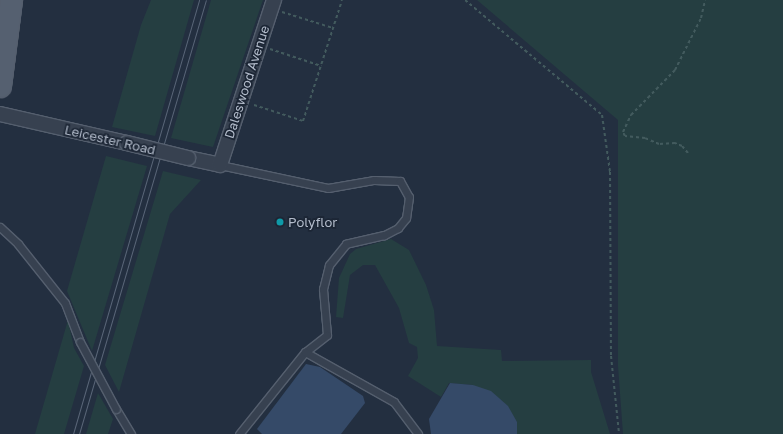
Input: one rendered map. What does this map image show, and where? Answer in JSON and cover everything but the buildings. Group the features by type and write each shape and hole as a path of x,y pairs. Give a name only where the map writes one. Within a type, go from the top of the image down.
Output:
{"main road":[{"path":"0,86 12,0"}],"street":[{"name":"Daleswood Avenue","path":"220,165 273,4"},
{"name":"Leicester Road","path":"0,114 220,165"}],"lane":[{"path":"220,165 328,188 374,180 400,181 409,197 406,218 398,228 384,235 346,244 329,265 322,289 327,335 305,352 239,434"},
{"path":"0,227 18,244 65,303 80,342 131,434"},
{"path":"305,352 394,402 418,434"}],"path":[{"path":"241,101 303,121 342,0"},
{"path":"465,0 602,115 610,172 611,356 619,434"},
{"path":"688,153 682,146 675,144 659,144 645,138 625,136 623,132 631,115 675,70 701,18 705,0"},
{"path":"273,4 333,28"},
{"path":"259,46 321,66"}],"green space":[{"path":"151,0 194,0 155,136 112,127 141,25"},
{"path":"211,0 263,0 213,147 171,138"},
{"path":"477,0 783,0 783,434 623,434 618,366 618,120"},
{"path":"106,156 147,166 92,351 67,291"},
{"path":"163,171 201,180 170,214 119,392 105,365"},
{"path":"391,239 409,250 426,285 434,310 437,346 501,350 502,361 591,360 591,372 610,434 517,434 517,422 473,385 449,383 441,397 408,376 418,358 417,347 409,343 399,308 375,265 363,265 350,275 343,318 336,317 339,278 350,254 356,249"},
{"path":"68,320 74,348 84,366 64,434 35,434"},
{"path":"98,393 113,419 108,434 86,434"}],"water":[{"path":"306,364 320,367 363,396 365,403 341,434 262,434 257,429"},
{"path":"450,383 473,385 491,391 508,406 517,422 517,434 431,434 429,419"}],"tram line":[{"path":"73,434 199,0"},
{"path":"79,434 206,0"}],"place":[{"name":"Polyflor","path":"280,222"}]}
